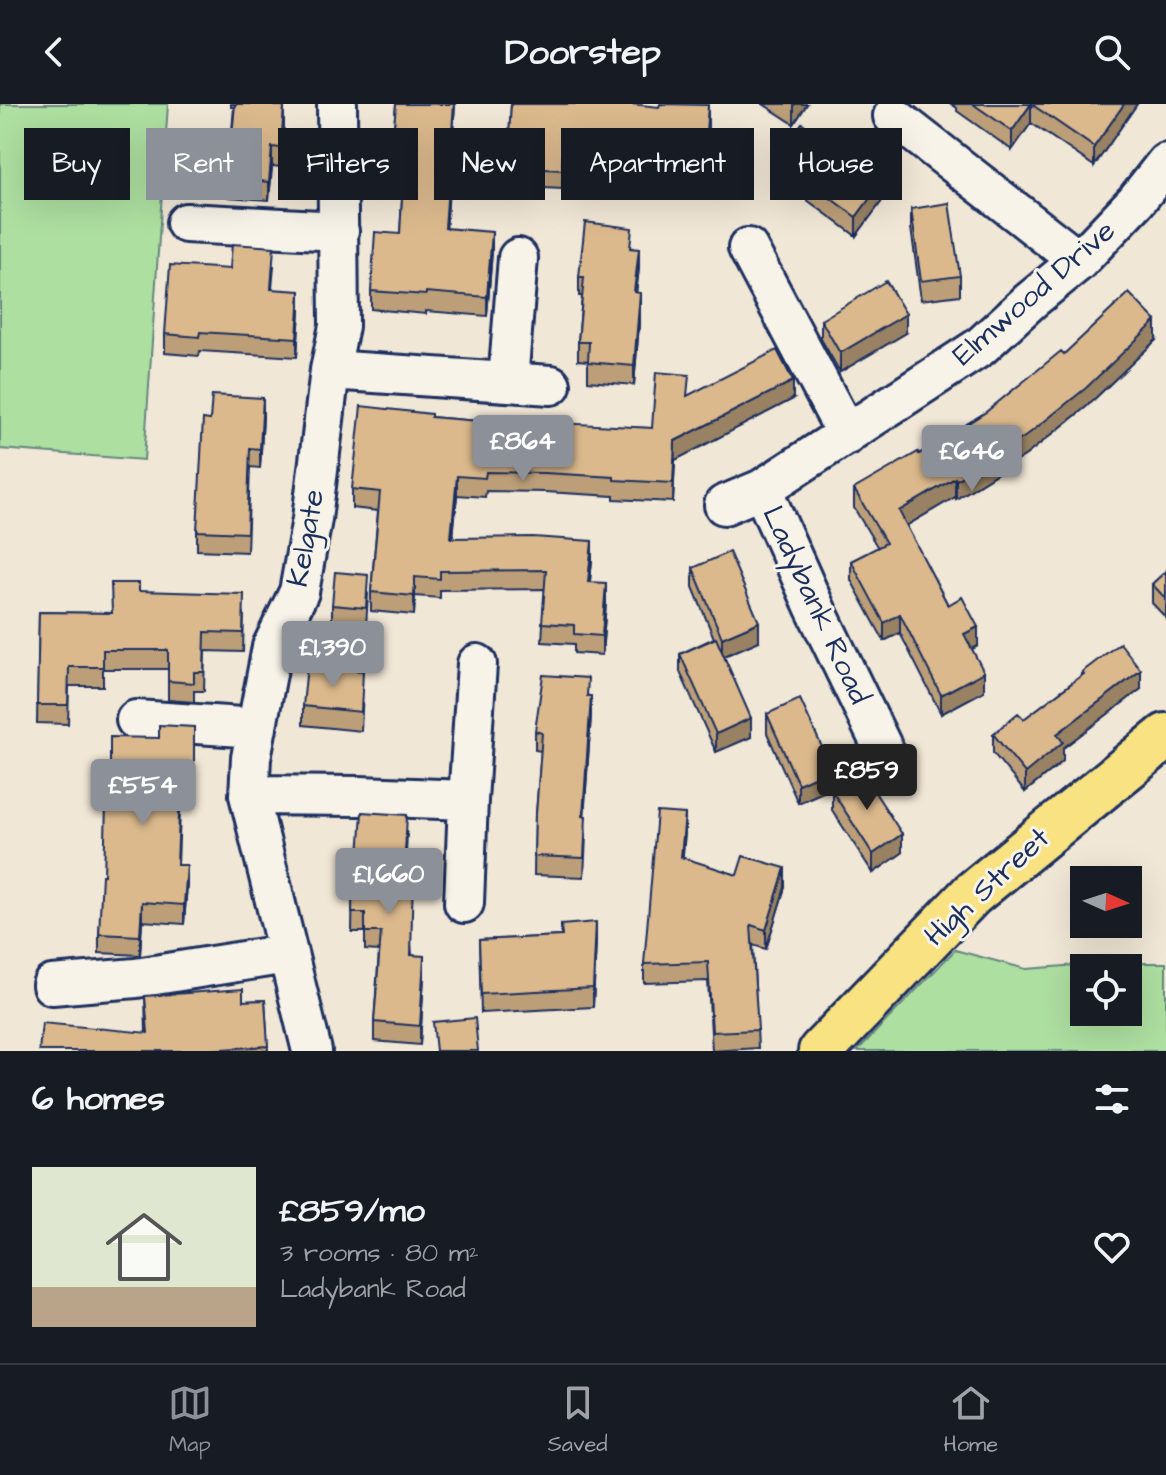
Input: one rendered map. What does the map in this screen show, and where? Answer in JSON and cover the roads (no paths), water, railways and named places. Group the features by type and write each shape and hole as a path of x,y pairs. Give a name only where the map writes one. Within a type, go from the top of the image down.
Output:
{"main road":[{"name":"High Street","path":"821,1051 972,894 1166,736"}],"street":[{"name":"Kelgate","path":"312,1051 249,795 251,758 272,647 299,592 339,326 337,104"},
{"path":"893,116 1079,261"},
{"name":"Elmwood Drive","path":"724,505 762,489 980,347 1079,261 1136,201 1166,163"},
{"path":"186,223 339,231"},
{"path":"748,248 847,435"},
{"path":"508,381 518,258"},
{"path":"330,370 551,385"},
{"name":"Ladybank Road","path":"762,489 891,765"},
{"path":"464,903 477,664"},
{"path":"136,720 257,728"},
{"path":"249,795 468,800"},
{"path":"52,985 136,978 287,954"}]}
